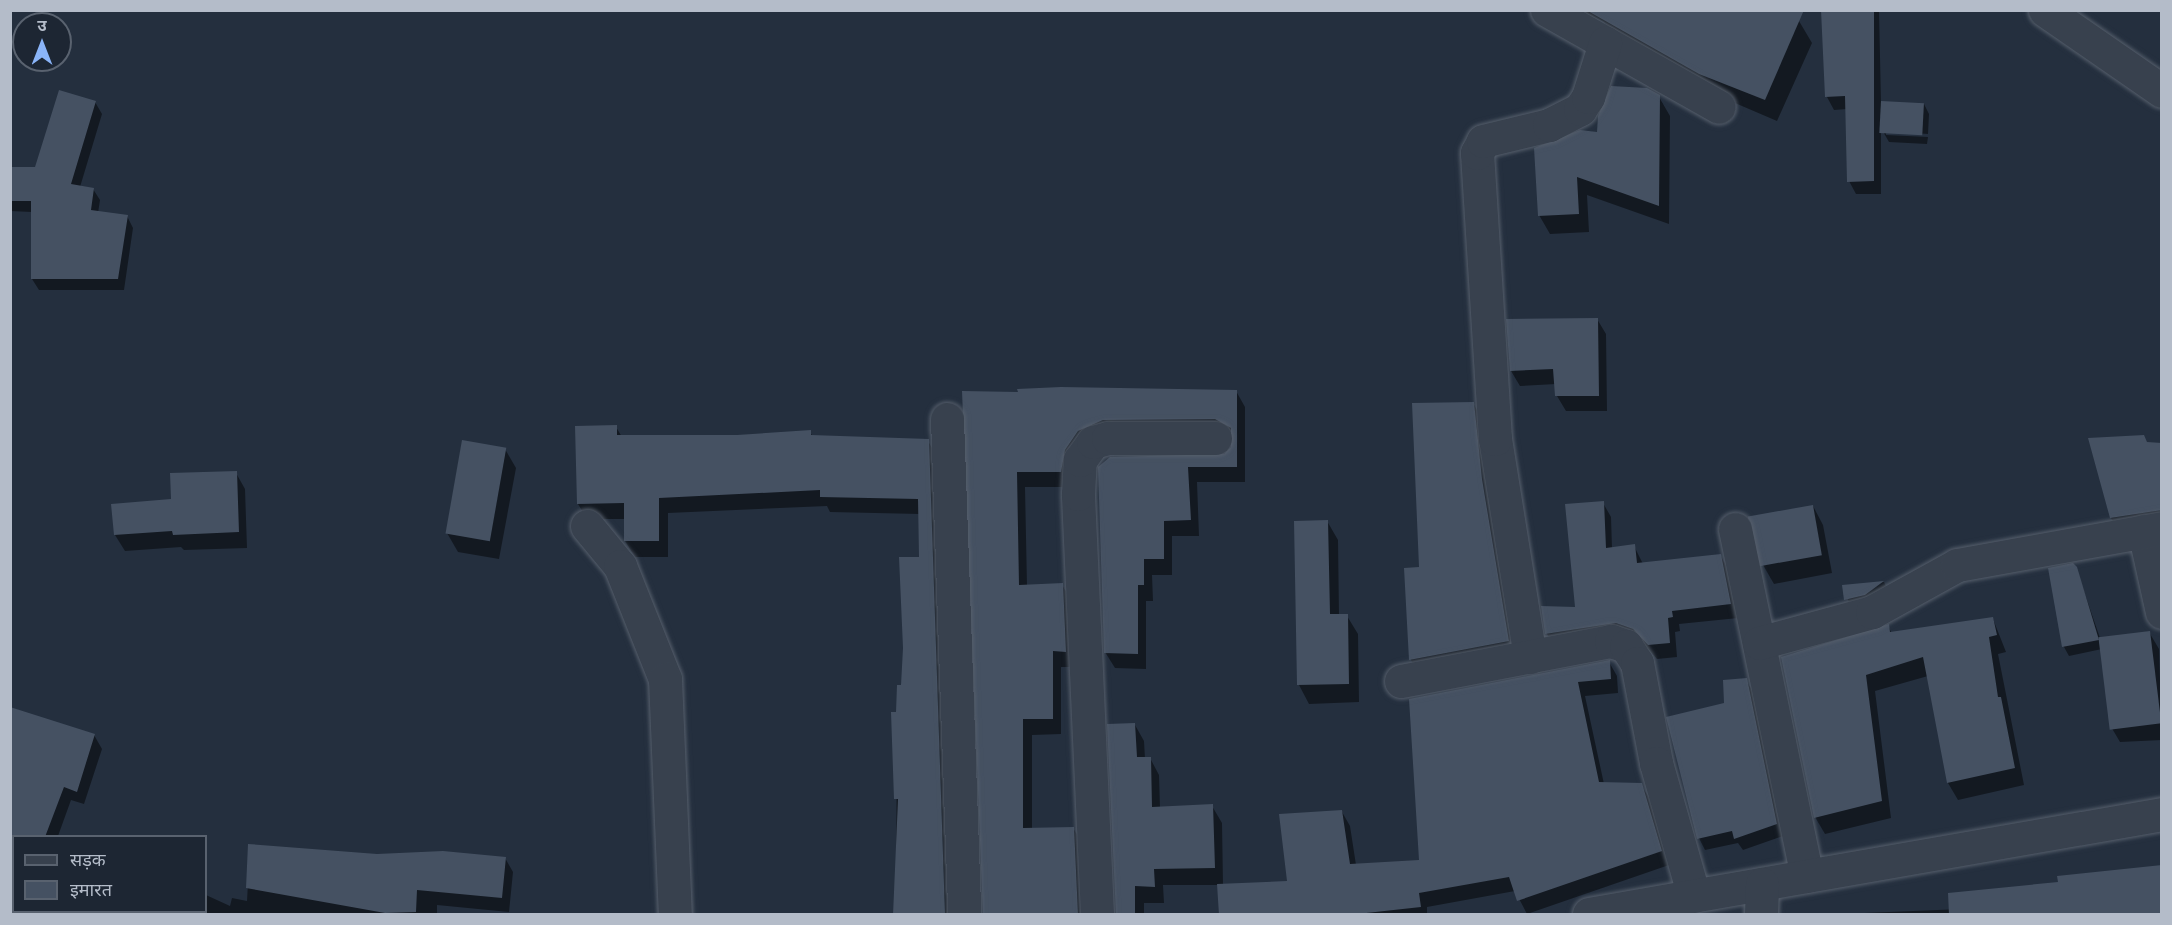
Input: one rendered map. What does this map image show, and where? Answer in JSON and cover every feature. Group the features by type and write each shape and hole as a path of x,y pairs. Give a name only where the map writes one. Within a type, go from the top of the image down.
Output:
{"street":[{"path":"1547,10 1594,28 1719,108"},
{"path":"2045,10 2162,91"},
{"path":"1530,657 1495,439 1477,153 1483,141 1550,125 1580,109 1588,97 1594,28"},
{"path":"947,419 964,915"},
{"path":"1097,915 1078,494 1080,460 1093,442 1108,438 1215,438"},
{"path":"587,526 620,566 664,680 675,915"},
{"path":"1735,529 1807,876"},
{"path":"1759,643 1872,612 1957,565 2153,529 2162,612"},
{"path":"1401,681 1611,641 1626,646 1637,663 1656,763 1694,896"},
{"path":"1589,915 1694,896 1762,899 1807,876 2162,814"}],"building":[{"path":"1586,10 1804,10 1765,100 1699,74"},
{"path":"1821,10 1874,10 1874,181 1847,182 1845,96 1825,97"},
{"path":"1611,86 1647,88 1660,95 1659,206 1577,177 1579,214 1538,216 1534,148 1580,130 1597,132 1598,116"},
{"path":"59,90 96,101 71,184 94,188 91,210 128,215 118,279 31,279 31,201 10,201 10,167 35,167"},
{"path":"1881,101 1924,103 1922,135 1879,133"},
{"path":"1598,318 1599,396 1555,396 1553,369 1510,371 1506,319"},
{"path":"1061,387 1237,390 1237,467 1188,467 1191,520 1164,521 1164,559 1144,559 1144,585 1138,585 1138,654 1104,653 1098,467 1110,457 1224,454 1231,447 1231,428 1215,419 1103,420 1078,431 1065,450 1061,472 1017,472 1019,585 1063,583 1066,652 1053,651 1053,719 1023,719 1023,828 1074,827 1078,915 983,915 962,391 1018,392 1017,389"},
{"path":"1474,402 1482,479 1509,641 1409,660 1404,568 1419,567 1412,403"},
{"path":"617,425 617,435 737,435 811,430 811,435 929,439 945,915 893,915 898,799 894,799 891,712 896,712 897,685 901,685 903,648 899,557 919,557 918,499 820,497 820,490 659,498 659,541 624,541 624,503 577,504 575,426"},
{"path":"2144,435 2147,442 2162,443 2162,510 2110,518 2088,438"},
{"path":"462,440 506,448 490,541 446,534"},
{"path":"237,471 239,532 173,535 172,531 114,535 111,504 171,499 170,473"},
{"path":"1604,501 1606,548 1635,544 1637,563 1721,554 1731,604 1672,611 1673,617 1668,618 1670,643 1648,645 1633,629 1616,623 1545,634 1541,606 1575,607 1565,504"},
{"path":"1813,505 1822,555 1757,567 1748,516"},
{"path":"1328,520 1330,614 1348,614 1349,684 1297,685 1294,521"},
{"path":"2073,563 2077,567 2099,640 2062,647 2048,568"},
{"path":"1884,581 1865,595 1844,600 1842,585"},
{"path":"1993,617 1997,635 1989,637 1998,697 2001,697 2015,768 1947,783 1923,657 1866,675 1882,801 1814,818 1781,657 1889,624 1890,632"},
{"path":"2150,631 2161,723 2110,730 2098,637"},
{"path":"1610,660 1611,679 1578,682 1599,782 1642,783 1662,851 1517,901 1509,877 1419,893 1421,907 1348,915 1219,915 1217,884 1287,881 1279,814 1342,810 1350,864 1419,860 1409,699"},
{"path":"1747,678 1777,824 1734,839 1732,831 1697,839 1666,717 1724,703 1723,680"},
{"path":"10,707 95,734 77,792 64,787 46,835 12,835 10,837"},
{"path":"1135,723 1137,757 1151,757 1152,807 1213,804 1215,868 1154,869 1155,887 1135,886 1135,915 1116,915 1107,724"},
{"path":"248,844 377,854 443,851 506,857 502,898 417,890 416,912 385,913 246,888"},
{"path":"2162,865 2162,915 1949,915 1948,893 2058,882 2057,876"}]}
